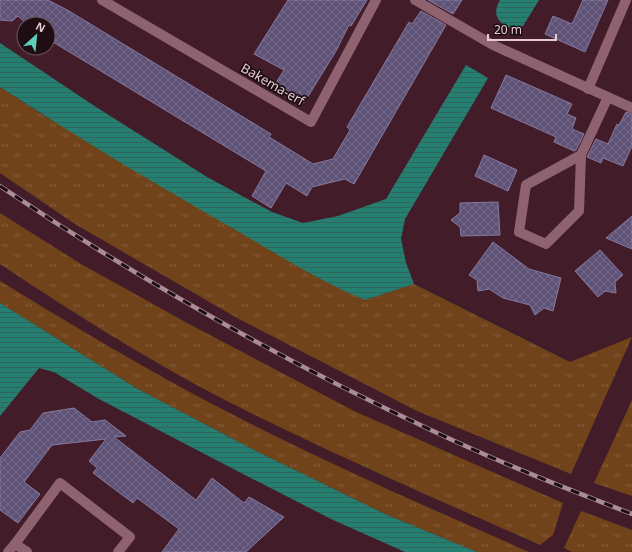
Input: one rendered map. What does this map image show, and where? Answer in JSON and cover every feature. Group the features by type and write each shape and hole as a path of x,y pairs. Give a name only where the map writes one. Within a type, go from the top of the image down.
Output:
{"street":[{"name":"Bakema-erf","path":"102,0 311,122 376,0"},
{"path":"415,0 493,45 632,108"},
{"path":"588,89 626,0"},
{"path":"581,155 526,185 519,232 546,244 579,211 581,155 608,97"},
{"path":"27,552 12,548 60,483 130,537 118,552"}],"green space":[{"path":"0,87 43,115 365,300 414,284 570,362 632,337 571,474 417,411 237,318 75,224 0,173"},
{"path":"0,213 81,264 189,324 354,411 563,503 553,535 540,545 341,456 262,419 194,384 82,317 0,264"},
{"path":"0,281 136,362 258,428 373,483 529,552 477,552 385,514 256,451 136,388 0,303"},
{"path":"632,400 632,496 594,483"},
{"path":"581,511 632,530 632,552 572,552 564,548"}],"shaded area":[{"path":"500,0 539,0 523,26 513,29 500,22 496,14 497,5"},
{"path":"0,43 16,54 16,56 20,56 96,107 207,177 272,212 303,223 338,216 386,199 466,65 488,78 405,219 401,239 406,263 414,284 365,300 315,276 175,195 0,87"},
{"path":"0,303 136,388 256,451 385,514 477,552 405,552 331,519 245,475 99,399 54,372 39,368 0,416"}],"building":[{"path":"0,0 48,0 69,11 271,134 269,137 313,164 333,159 350,130 347,127 409,22 412,24 421,11 446,25 354,184 345,179 312,187 307,196 286,183 271,208 252,196 266,171 56,44 56,16 16,16 12,21 0,20"},
{"path":"288,0 367,0 351,26 349,25 336,51 304,103 274,86 284,70 254,54"},
{"path":"428,0 462,0 453,14"},
{"path":"583,0 608,0 585,52 545,34 553,16 572,24"},
{"path":"506,75 572,104 567,114 576,118 572,129 584,134 576,150 574,151 554,142 556,137 491,108"},
{"path":"626,112 632,114 632,146 623,166 603,158 601,163 587,157 596,139 608,144 617,124 619,125"},
{"path":"484,155 517,170 508,191 475,176"},
{"path":"498,202 500,235 461,236 460,227 451,220 460,213 460,203"},
{"path":"632,216 632,249 606,238"},
{"path":"493,242 529,269 561,278 553,311 544,308 535,315 530,305 503,298 489,289 478,291 477,280 469,275"},
{"path":"600,250 623,275 615,282 616,293 605,291 598,297 575,271"},
{"path":"74,408 92,422 105,420 126,436 114,437 196,500 212,478 244,503 249,497 284,517 246,552 162,552 179,529 137,498 133,503 93,473 97,468 89,461 106,439 52,445 24,482 40,494 18,523 0,510 0,458 20,432 30,430 43,413"}],"railway":[{"path":"0,186 105,254 158,286 321,376 433,431 482,453 632,514"}]}
